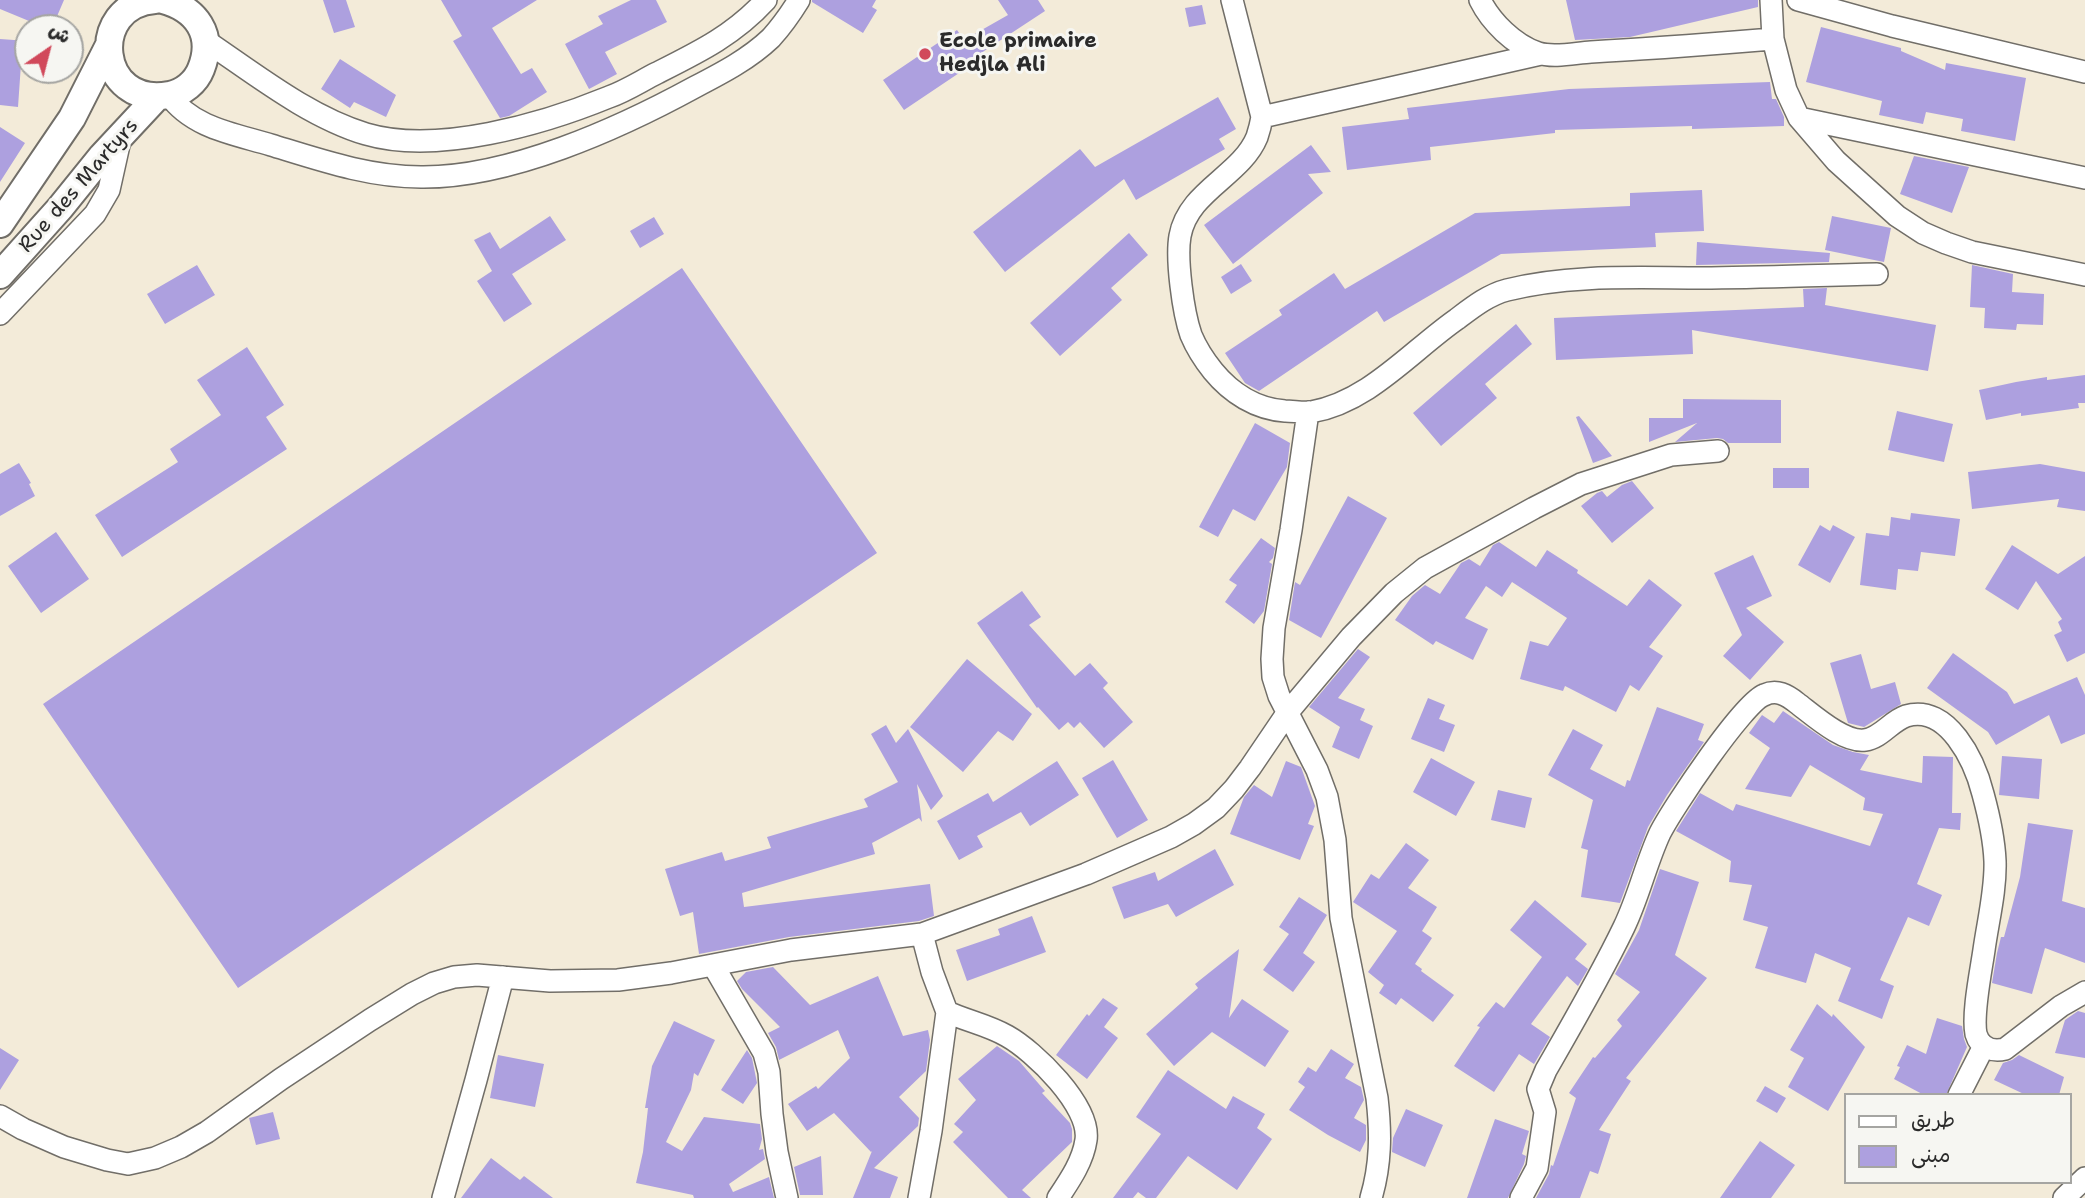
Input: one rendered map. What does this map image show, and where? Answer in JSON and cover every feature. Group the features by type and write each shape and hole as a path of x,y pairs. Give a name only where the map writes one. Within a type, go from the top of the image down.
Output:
{"main road":[{"path":"122,9 155,0"},
{"path":"163,0 177,4 200,21"},
{"name":"Rue des Martyrs","path":"0,224 72,118 108,47 111,32 122,9"},
{"name":"Rue des Martyrs","path":"0,275 121,136 163,96 175,94 189,86 200,73 205,58 200,21"},
{"path":"108,47 110,63 118,78 129,89 144,96 163,96"}],"street":[{"path":"200,21 298,102 338,124 368,135 400,141 439,140 507,131 611,97 692,57 727,36 766,0"},
{"path":"163,96 186,115 210,126 340,166 380,174 448,176 486,170 545,154 609,129 670,100 738,64 771,38 799,0"},
{"path":"1231,0 1262,117 1256,139 1247,153 1193,206 1184,221 1179,259 1191,336 1208,365 1225,386 1271,410 1308,412 1353,397 1484,299 1506,291 1558,281 1877,274"},
{"path":"1480,0 1499,27 1524,47 1541,54"},
{"path":"1771,0 1773,39 1786,90 1799,118 1836,161 1898,216 1923,233 1972,252 2085,275"},
{"path":"1798,0 1917,33 2085,72"},
{"path":"1262,117 1541,54 1773,39"},
{"path":"1799,118 2085,178"},
{"path":"0,314 95,214 109,190 121,136"},
{"path":"1308,412 1274,628 1273,677 1279,696 1317,770 1327,797 1335,840 1340,918 1377,1098 1380,1128 1378,1175 1371,1198"},
{"path":"0,1116 64,1147 107,1160 128,1164 155,1158 207,1132 412,994 434,983 454,977 477,975 550,981 618,980 671,973 792,950 922,934 1086,874 1194,824 1216,808 1234,789 1289,712 1351,637 1394,593 1425,568 1581,484 1671,455 1718,451"},
{"path":"1521,1198 1537,1168 1545,1112 1538,1089 1546,1070 1625,925 1648,862 1671,813 1726,735 1751,703 1762,695 1778,692 1788,695 1830,727 1857,740 1873,738 1906,716 1919,714 1931,717 1954,734 1967,750 1983,792 1995,863 1977,1007 1976,1034 1984,1046 1997,1051 2005,1049 2061,1006 2085,992"},
{"path":"919,1198 947,1012 922,934"},
{"path":"713,965 764,1053 769,1072 777,1152 787,1198"},
{"path":"443,1198 503,977"},
{"path":"947,1012 1009,1037 1029,1052 1078,1105 1086,1138 1080,1159 1058,1198"},
{"path":"1960,1093 1984,1046"},
{"path":"2064,1198 2085,1178"}],"building":[{"path":"0,0 64,0 58,14 14,15 0,9"},
{"path":"323,0 346,0 355,27 334,33"},
{"path":"441,0 537,0 492,28 521,74 532,68 547,92 509,116 500,118 453,41 462,36"},
{"path":"631,0 656,0 667,22 605,52 617,74 589,89 565,44 603,24 598,16"},
{"path":"812,0 876,0 872,7 877,10 863,33"},
{"path":"998,0 1038,0 1045,11 975,57 977,61 904,110 883,80 957,30 964,40 1008,15"},
{"path":"1566,0 1758,0 1758,7 1630,37 1575,40"},
{"path":"1202,5 1206,24 1189,27 1185,8"},
{"path":"1821,27 1901,48 1901,51 1945,70 1946,63 2026,78 2015,141 1961,131 1963,119 1926,112 1923,124 1879,115 1882,101 1806,82"},
{"path":"0,39 14,40 14,84 20,84 18,107 0,105"},
{"path":"340,59 396,95 386,117 354,102 350,108 321,89"},
{"path":"1770,82 1772,99 1776,99 1784,117 1784,126 1555,130 1555,133 1430,147 1431,160 1347,170 1342,127 1409,119 1407,108 1569,89"},
{"path":"1218,97 1236,129 1219,139 1225,149 1136,200 1124,179 1005,272 973,232 1080,149 1095,167"},
{"path":"0,127 25,143 0,182"},
{"path":"1311,145 1331,172 1308,174 1323,193 1233,264 1204,225"},
{"path":"1914,156 1969,167 1952,213 1900,194"},
{"path":"1702,190 1704,231 1655,233 1656,247 1501,254 1384,322 1377,311 1259,391 1245,383 1225,353 1282,315 1279,310 1334,273 1345,289 1475,213 1630,206 1630,193"},
{"path":"550,216 566,240 512,274 532,304 504,322 477,281 492,271 474,240 490,232 500,249"},
{"path":"1832,216 1891,228 1884,262 1825,250"},
{"path":"654,217 664,234 640,248 630,231"},
{"path":"1129,233 1148,255 1111,288 1122,300 1060,356 1030,323"},
{"path":"1697,242 1830,253 1829,262 1696,265"},
{"path":"1241,264 1252,281 1231,294 1221,277"},
{"path":"197,265 215,295 165,324 147,294"},
{"path":"1972,265 2013,274 2012,292 2044,294 2043,325 2017,324 2016,330 1984,328 1985,308 1970,307"},
{"path":"682,268 877,553 238,988 43,704"},
{"path":"1827,288 1825,305 1936,325 1928,371 1692,330 1693,354 1556,360 1554,318 1804,307 1803,289"},
{"path":"1516,324 1532,344 1485,384 1497,398 1441,446 1413,413"},
{"path":"247,347 284,405 266,417 287,449 122,557 95,515 178,462 170,449 221,415 197,380"},
{"path":"2085,375 2085,403 2078,403 2079,408 2021,416 2021,413 1986,420 1979,390 2047,377 2047,380"},
{"path":"1683,399 1781,400 1781,443 1728,443 1717,438 1675,442 1697,423 1649,442 1649,418 1683,418"},
{"path":"1897,411 1953,424 1944,462 1888,450"},
{"path":"1579,416 1612,456 1593,463 1576,417"},
{"path":"1255,423 1290,443 1287,467 1255,521 1233,509 1218,537 1199,527"},
{"path":"19,463 35,496 0,516 0,474"},
{"path":"2040,464 2085,472 2085,511 2057,507 2059,499 1972,509 1968,472"},
{"path":"1773,468 1809,468 1809,488 1773,488"},
{"path":"1632,481 1654,508 1612,543 1581,506 1597,493 1602,491 1607,497"},
{"path":"1348,496 1387,518 1321,638 1289,620 1295,582 1300,585"},
{"path":"1911,513 1960,519 1955,556 1921,552 1918,571 1898,569 1896,590 1860,585 1866,533 1889,536 1891,517 1910,520"},
{"path":"1820,525 1830,531 1833,525 1855,537 1830,583 1798,565"},
{"path":"56,532 89,579 41,613 8,566"},
{"path":"1261,538 1275,548 1273,558 1269,562 1272,564 1264,611 1254,624 1225,602 1237,585 1229,580"},
{"path":"1499,542 1536,567 1547,550 1627,606 1649,579 1682,605 1649,647 1663,656 1639,691 1630,685 1616,712 1565,686 1563,691 1520,679 1530,641 1548,646 1567,618 1512,582 1502,597 1486,586 1465,618 1488,629 1473,660 1436,641 1433,645 1395,620 1412,596 1425,585 1440,594 1461,563 1469,559 1480,566 1493,545"},
{"path":"2012,545 2058,574 2085,556 2085,653 2067,662 2054,635 2062,631 2058,622 2062,619 2036,581 2018,610 1985,589"},
{"path":"1753,555 1772,596 1746,608 1784,642 1750,680 1723,656 1742,635 1714,573"},
{"path":"1022,591 1041,617 1029,625 1075,676 1090,663 1108,683 1103,688 1133,722 1104,748 1080,722 1074,728 1068,722 1059,730 1037,708 977,623"},
{"path":"1358,649 1370,657 1338,698 1365,709 1360,720 1373,726 1359,759 1332,747 1340,727 1309,707"},
{"path":"1953,653 2007,692 2014,704 2077,677 2085,695 2085,734 2061,744 2049,715 1996,745 1988,732 1927,688"},
{"path":"1861,654 1871,689 1895,682 1901,704 1864,727 1848,723 1830,663"},
{"path":"967,659 1032,714 1013,741 998,731 963,772 910,727"},
{"path":"1428,698 1445,705 1439,719 1455,725 1444,752 1411,739"},
{"path":"1657,707 1704,724 1698,740 1704,742 1648,827 1620,903 1581,897 1588,850 1581,848 1593,800 1548,775 1573,729 1603,745 1590,769 1625,787 1627,780 1630,781"},
{"path":"1783,711 1833,745 1869,755 1860,770 1922,783 1923,756 1953,757 1952,813 1961,813 1960,830 1939,828 1917,884 1942,895 1929,926 1908,917 1880,980 1894,986 1882,1019 1838,1001 1851,968 1815,953 1806,983 1755,968 1768,927 1743,920 1752,885 1729,882 1731,861 1676,831 1700,793 1733,811 1736,804 1870,846 1883,814 1863,810 1865,798 1810,765 1791,797 1745,789 1770,748 1749,733 1762,715 1774,723"},
{"path":"886,725 896,743 908,729 943,796 931,810 917,784 922,822 919,818 872,843 875,854 742,893 744,907 930,884 934,916 919,921 789,937 699,954 693,912 680,916 665,869 722,852 725,861 771,848 767,837 868,807 864,799 898,782 871,734"},
{"path":"2002,756 2042,759 2039,799 1999,795"},
{"path":"1431,758 1475,782 1456,816 1413,792"},
{"path":"1113,760 1148,820 1117,838 1082,778"},
{"path":"1057,761 1079,795 1030,826 1021,812 977,836 983,847 959,860 937,821 988,793 993,802"},
{"path":"1286,761 1301,767 1315,806 1308,824 1314,826 1300,860 1230,834 1244,797 1254,785 1272,797"},
{"path":"1498,790 1532,798 1525,828 1491,820"},
{"path":"2028,823 2073,830 2062,901 2085,908 2085,963 2045,948 2032,994 1992,983 2001,937 2004,937 2020,877"},
{"path":"1406,843 1429,860 1408,888 1437,907 1422,931 1432,938 1415,964 1454,995 1433,1022 1401,998 1396,1005 1379,993 1384,985 1368,972 1397,931 1353,902 1371,874 1379,879"},
{"path":"1215,849 1234,885 1176,917 1168,904 1124,919 1112,887 1155,872 1158,881"},
{"path":"1660,869 1699,882 1675,955 1707,978 1626,1078 1631,1081 1599,1130 1611,1134 1598,1174 1590,1171 1580,1198 1536,1198 1551,1165 1553,1166 1576,1098 1569,1093 1593,1057 1595,1058 1622,1026 1617,1020 1640,992 1615,974 1639,930"},
{"path":"1299,897 1327,915 1303,953 1315,962 1293,992 1263,970 1289,934 1279,927"},
{"path":"1535,900 1587,944 1575,959 1588,969 1578,986 1567,976 1531,1024 1550,1037 1534,1064 1519,1054 1494,1092 1454,1066 1480,1027 1477,1026 1496,1002 1504,1008 1542,957 1510,930"},
{"path":"1032,916 1046,952 967,981 956,950 1000,935 998,929"},
{"path":"1239,949 1229,1018 1242,999 1289,1031 1265,1067 1212,1032 1174,1066 1146,1034 1198,988 1195,984"},
{"path":"773,967 810,1005 878,976 903,1036 928,1030 930,1040 926,1071 899,1097 919,1118 918,1126 874,1168 898,1177 890,1198 853,1198 872,1151 834,1113 807,1131 788,1104 816,1086 818,1089 850,1058 838,1030 779,1060 776,1047 768,1033 780,1027 737,981 746,972"},
{"path":"1103,998 1118,1008 1104,1027 1118,1038 1087,1079 1056,1055 1087,1014 1089,1016"},
{"path":"1817,1004 1832,1017 1833,1014 1865,1047 1828,1111 1788,1087 1804,1058 1790,1050"},
{"path":"2078,1011 2085,1013 2085,1058 2055,1053 2065,1020"},
{"path":"1937,1018 1962,1026 1967,1047 1947,1093 1920,1093 1894,1079 1907,1045 1926,1054"},
{"path":"674,1021 715,1040 698,1076 694,1073 691,1090 666,1142 682,1151 704,1117 760,1124 762,1139 759,1150 763,1149 765,1159 729,1184 733,1192 769,1177 774,1198 694,1198 693,1195 636,1183 643,1152 648,1108 645,1108 652,1066"},
{"path":"997,1046 1019,1061 1045,1091 1042,1093 1070,1123 1072,1129 1072,1142 1022,1190 1031,1198 1008,1198 953,1142 963,1132 954,1124 976,1100 958,1079"},
{"path":"0,1048 19,1060 0,1090"},
{"path":"1331,1049 1354,1064 1345,1078 1361,1087 1364,1100 1354,1118 1366,1125 1366,1140 1360,1152 1289,1110 1305,1087 1298,1082 1308,1067 1316,1072"},
{"path":"747,1050 752,1058 757,1083 743,1104 721,1090"},
{"path":"498,1055 544,1064 535,1107 490,1098"},
{"path":"2019,1055 2064,1077 2060,1093 2022,1093 1994,1080 2003,1063"},
{"path":"1168,1070 1226,1109 1233,1096 1265,1114 1257,1128 1272,1139 1237,1190 1188,1156 1156,1198 1146,1198 1138,1192 1133,1198 1113,1198 1161,1134 1136,1117"},
{"path":"1765,1086 1786,1098 1777,1113 1756,1101"},
{"path":"1406,1109 1443,1125 1425,1167 1392,1152 1393,1138"},
{"path":"273,1112 280,1139 256,1145 249,1118"},
{"path":"1495,1119 1529,1131 1522,1154 1526,1156 1524,1164 1508,1198 1467,1198"},
{"path":"1760,1141 1795,1165 1771,1198 1720,1198"},
{"path":"821,1156 823,1195 800,1195 794,1167"},
{"path":"491,1158 520,1180 524,1176 553,1198 461,1198"}],"place":[{"name":"Ecole primaire Hedjla Ali","path":"925,54"}]}
